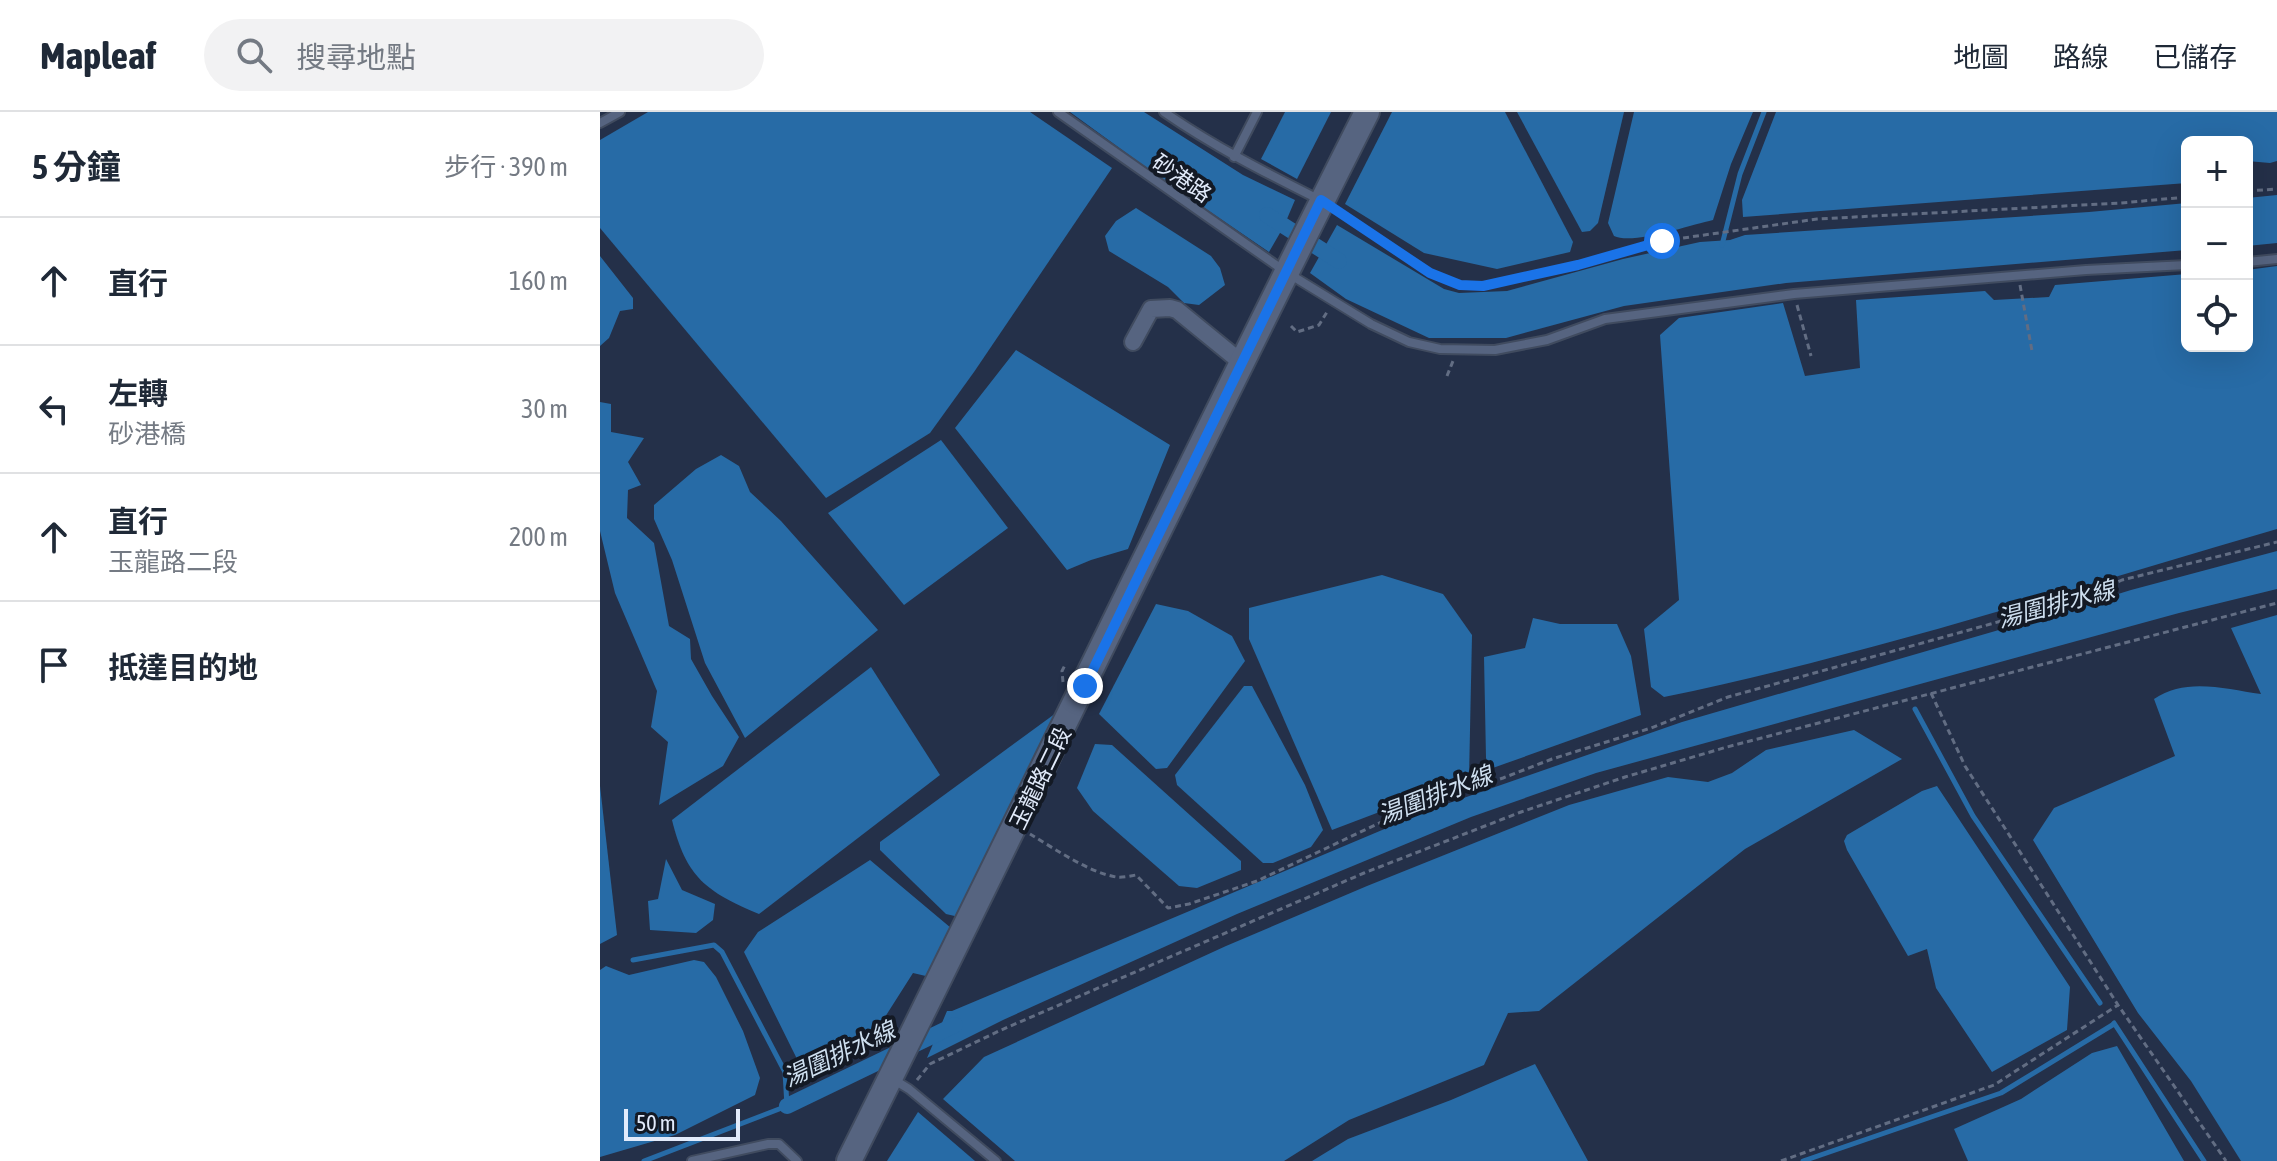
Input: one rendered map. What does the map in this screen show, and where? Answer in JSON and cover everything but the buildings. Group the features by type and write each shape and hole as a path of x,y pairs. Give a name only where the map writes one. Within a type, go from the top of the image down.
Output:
{"main road":[{"name":"玉龍路二段","path":"849,1161 900,1084 933,993 1367,112"}],"street":[{"path":"1133,342 1151,309 1170,308 1195,324 1242,363"}],"lane":[{"path":"600,123 620,112"},
{"name":"砂港路","path":"1058,112 1333,301 1409,342 1440,349 1495,350 1547,340 1605,319 1794,294 2181,265"},
{"path":"1164,112 1234,157 1321,200"},
{"path":"1234,157 1257,112"},
{"path":"2253,261 2277,259"},
{"path":"900,1084 996,1161"},
{"path":"692,1161 768,1144 779,1144 797,1161"}],"path":[{"path":"2253,191 2277,189"},
{"path":"1321,200 1430,273 1460,285 1483,286 1578,265 1662,241 1817,219 2181,198"},
{"path":"2019,277 2032,351"},
{"path":"1794,294 1811,356"},
{"path":"1291,326 1297,332 1319,325 1333,301"},
{"path":"1447,376 1456,349"},
{"path":"1016,827 1075,861 1118,877 1136,875 1168,908 1189,904 1257,881 1409,809 1651,728 1728,697 2077,600 2122,580 2277,542"},
{"path":"900,1084 930,1064 999,1031 1364,873 1508,817 1640,772 2277,603"},
{"path":"1931,693 1965,766 2118,1005 2226,1161"},
{"path":"1781,1161 1994,1085 2118,1005"}],"water":[{"path":"648,112 1030,112 1112,168 930,433 826,498 600,228 600,140"},
{"path":"1070,112 1144,112 1243,175 1295,200 1269,252 1162,179"},
{"path":"1285,112 1331,112 1297,179 1261,159"},
{"path":"1392,112 1505,112 1573,242 1570,252 1497,269 1424,253 1345,204"},
{"path":"1517,112 1624,112 1598,223 1590,231 1582,232"},
{"path":"1634,112 1753,112 1731,164 1713,220 1648,236 1614,236 1608,223"},
{"path":"1776,112 2277,112 2277,161 2253,162 2253,136 2181,136 2181,183 1743,217 1742,200"},
{"path":"2277,195 2277,243 2253,245 2253,197"},
{"path":"2181,204 2181,250 1786,283 1624,306 1506,338 1429,338 1346,299 1310,273 1337,225 1444,289 1459,293 1507,291 1623,259 1745,235"},
{"path":"1136,208 1211,256 1220,268 1225,285 1199,305 1184,303 1168,287 1109,251 1105,236 1116,221"},
{"path":"600,256 633,298 633,309 620,311 609,338 600,346"},
{"path":"2277,266 2277,529 1819,661 1664,697 1651,687 1644,629 1679,600 1660,335 1679,318 1783,303 1805,376 1860,368 1856,300 1985,291 1994,300 2049,297 2055,285 2181,274 2181,352 2253,352 2253,269"},
{"path":"1016,350 1170,445 1128,549 1067,570 955,428"},
{"path":"600,402 611,404 611,432 644,438 628,462 641,485 628,490 627,518 654,543 669,626 690,639 691,659 739,737 723,766 659,805 668,742 651,727 657,691 615,593 600,531"},
{"path":"941,440 1008,528 904,605 828,513"},
{"path":"721,455 739,466 750,492 781,521 878,630 745,738 705,663 672,560 654,519 654,505 696,469"},
{"path":"2277,551 2277,589 1596,773 1471,817 1237,914 1003,1020 927,1058 947,1011 1432,809 1682,722 2131,590"},
{"path":"1382,575 1443,594 1472,635 1469,778 1332,830 1249,639 1249,608"},
{"path":"1156,604 1188,611 1232,636 1245,661 1167,768 1156,769 1099,714"},
{"path":"2277,615 2277,1161 2241,1161 2191,1081 2138,1013 2033,840 2054,808 2175,756 2154,699 2166,692 2192,686 2261,694 2231,628"},
{"path":"1533,618 1560,624 1617,624 1631,656 1641,715 1490,769 1486,758 1484,657 1525,648"},
{"path":"871,667 940,775 759,914 712,890 684,856 672,820"},
{"path":"1244,686 1252,686 1305,785 1323,830 1311,847 1273,863 1263,863 1177,785 1175,775"},
{"path":"1056,713 959,917 946,914 880,850 880,842"},
{"path":"1854,730 1902,759 1745,849 1539,1011 1508,1013 1484,1065 1349,1120 1284,1161 1015,1161 943,1099 984,1057 1226,946 1367,886 1569,805 1668,777 1708,782 1732,773 1766,750"},
{"path":"1095,744 1112,745 1241,861 1241,870 1197,888 1179,886 1093,811 1077,788"},
{"path":"600,786 617,935 600,944"},
{"path":"1937,786 2070,987 2067,1030 1992,1072 1936,988 1927,949 1908,956 1844,841 1847,835 1922,791"},
{"path":"666,859 682,890 715,904 713,920 696,933 650,930 648,901 658,899"},
{"path":"870,860 951,928 930,977 913,973 871,1039 810,1067 799,1063 744,952 758,932"},
{"path":"694,960 704,962 716,977 743,1031 760,1078 755,1095 675,1135 600,1157 600,970 606,966 629,975"},
{"path":"2117,1046 2184,1161 1968,1161 1954,1129 2021,1099 2092,1053"},
{"path":"1535,1064 1588,1161 1312,1161 1348,1139"},
{"path":"918,1112 975,1161 887,1161"}],"waterway":[{"path":"1722,245 1740,174 1764,112"},
{"path":"1267,215 1339,261"},
{"path":"1915,709 1973,816 2100,1003"},
{"path":"633,960 714,945 722,952 785,1072 787,1106 644,1161"},
{"path":"2114,1023 2204,1161"},
{"path":"1803,1161 2001,1093 2114,1024"},
{"name":"湯圍排水線","path":"787,1106 955,1025"}],"route":[{"path":"1085,686 1321,200 1430,273 1460,285 1483,286 1578,265 1662,241"}]}
